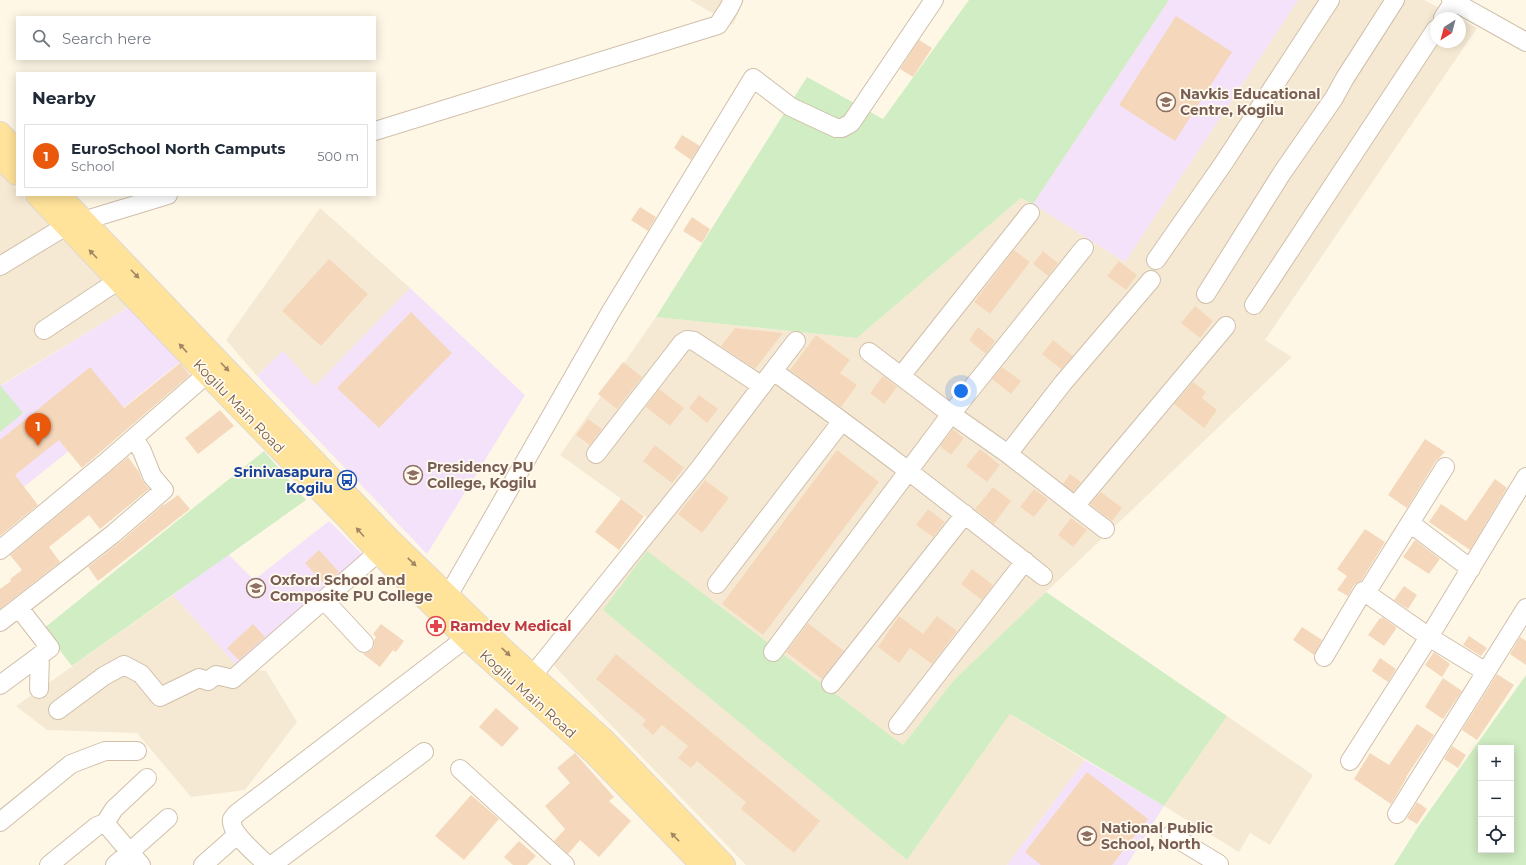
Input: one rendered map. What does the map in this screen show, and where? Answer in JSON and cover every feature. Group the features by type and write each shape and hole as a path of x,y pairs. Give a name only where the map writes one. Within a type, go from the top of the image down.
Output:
{"main road":[{"path":"0,133 16,150"},
{"path":"0,156 16,173"},
{"name":"Kogilu Main Road","path":"38,196 75,223 385,547 466,638 528,682 605,741 724,865"},
{"name":"Kogilu Main Road","path":"60,196 75,223 119,280 207,374 350,521 448,596 594,753 702,865"}],"street":[{"path":"376,131 718,25 729,8 732,0"},
{"path":"448,596 610,313 753,78 791,107 836,128 842,128 851,123 934,0"},
{"path":"1156,260 1223,164 1330,0"},
{"path":"1206,294 1282,173 1334,98 1345,78 1395,0"},
{"path":"1447,12 1453,1 1526,42"},
{"path":"1254,305 1430,38"},
{"path":"0,266 75,223 165,196"},
{"path":"901,376 1030,213"},
{"path":"773,652 950,414 1084,248"},
{"path":"44,330 119,280"},
{"path":"1008,454 1063,383 1151,280"},
{"path":"1075,506 1226,326"},
{"path":"596,454 682,343 687,340 694,341 762,386"},
{"path":"528,682 698,469 796,341"},
{"path":"869,352 950,414 1008,454 1105,529"},
{"path":"773,371 908,470 1043,576"},
{"path":"0,550 134,438 207,374"},
{"path":"717,584 842,421"},
{"path":"0,622 113,534 164,490 152,476 142,451 134,438"},
{"path":"1366,593 1446,467"},
{"path":"1350,761 1429,637 1526,477"},
{"path":"831,684 965,514"},
{"path":"1410,523 1470,569"},
{"path":"58,710 104,676 124,664 141,674 160,697 199,678 208,681 216,675 233,679 385,547"},
{"path":"898,726 1025,561"},
{"path":"1324,657 1364,591 1429,637 1486,672"},
{"path":"324,600 364,642"},
{"path":"0,685 50,648 19,608"},
{"path":"1397,814 1526,608"},
{"path":"268,865 237,835 232,825 232,819 236,814 466,638"},
{"path":"39,689 40,656"},
{"path":"0,822 71,764 105,751 137,751"},
{"path":"272,865 424,752"},
{"path":"460,769 565,865"},
{"path":"49,865 97,826 105,823 114,809 147,778"},
{"path":"115,865 135,859 168,818"},
{"path":"105,823 135,859"},
{"path":"202,865 237,835"},
{"path":"1171,835 1219,864 1218,865"}],"shaded area":[{"path":"690,0 744,0 733,25"},
{"name":"Navkis Educational Centre, Kogilu","path":"1169,0 1298,0 1125,262 1033,204"},
{"path":"1298,0 1424,0 1447,12 1430,12 1430,48 1463,48 1265,340 1292,357 954,680 903,745 647,552 604,610 907,860 1010,714 1085,760 1007,865 746,865 558,670 542,650 648,518 560,455 656,317 857,338 1021,198 1125,262"},
{"path":"1466,22 1477,28 1466,44"},
{"path":"0,173 16,189 16,196 23,196 129,307 1,385"},
{"path":"320,208 410,288 315,386 283,351 257,376 226,340"},
{"name":"Presidency PU College, Kogilu","path":"410,288 525,395 427,554 257,376 283,351 315,386"},
{"path":"129,307 180,362 0,506 0,384 2,385"},
{"name":"Oxford School and Composite PU College","path":"329,521 365,557 239,668 173,595 228,554 254,580"},
{"path":"173,595 239,668 266,671 297,722 245,790 191,797 137,733 47,730 16,706"},
{"path":"1227,716 1313,775 1270,845 1250,833 1239,852 1164,806"},
{"name":"National Public School, North","path":"1085,760 1164,806 1127,865 1007,865"}],"green space":[{"path":"969,0 1169,0 1033,204 1021,198 857,338 656,317 807,77 883,119"},
{"path":"0,385 23,413 0,432"},
{"path":"264,451 306,500 72,666 43,629"},
{"path":"647,551 903,745 954,680 1046,592 1227,716 1164,806 1010,714 907,860 603,610"},
{"path":"1526,675 1526,865 1394,865 1418,827"}],"building":[{"path":"1176,16 1232,52 1175,141 1119,105"},
{"path":"919,40 932,48 913,77 900,69"},
{"path":"682,135 700,146 691,160 674,148"},
{"path":"640,207 656,217 648,231 631,220"},
{"path":"692,217 710,229 702,243 683,231"},
{"path":"1014,250 1030,262 990,314 974,302"},
{"path":"1043,251 1058,263 1048,276 1033,264"},
{"path":"329,259 368,294 321,346 282,311"},
{"path":"1119,261 1137,275 1126,290 1107,276"},
{"path":"1195,306 1213,321 1200,338 1181,323"},
{"path":"411,312 452,353 379,428 337,388"},
{"path":"978,327 995,341 986,354 969,340"},
{"path":"735,328 783,333 755,369 721,346"},
{"path":"816,335 850,360 840,373 857,385 841,407 790,370"},
{"path":"1053,340 1073,356 1061,369 1042,354"},
{"path":"623,362 642,377 617,409 598,394"},
{"path":"180,363 190,375 82,468 59,440 15,475 38,505 0,536 0,440 90,367 124,408"},
{"path":"1002,367 1021,381 1011,394 992,379"},
{"path":"883,376 897,387 884,404 870,393"},
{"path":"1193,382 1206,392 1202,398 1217,410 1204,428 1174,404"},
{"path":"659,389 684,408 670,426 646,407"},
{"path":"699,395 718,409 707,423 689,408"},
{"path":"220,410 234,426 198,454 185,438"},
{"path":"588,419 602,429 590,445 576,435"},
{"path":"953,429 964,438 951,455 940,446"},
{"path":"1425,439 1445,452 1436,461 1407,508 1388,495"},
{"path":"655,445 684,468 672,483 643,461"},
{"path":"980,449 1000,465 987,482 966,466"},
{"path":"837,450 879,482 763,635 722,604"},
{"path":"128,457 149,489 100,529 89,515 49,547 60,562 0,609 0,589 22,570 10,555"},
{"path":"1070,474 1081,482 1073,492 1063,484"},
{"path":"1495,479 1507,488 1470,550 1429,522 1441,504 1466,521"},
{"path":"705,480 729,498 702,533 678,514"},
{"path":"993,487 1011,501 994,524 975,509"},
{"path":"1034,489 1048,499 1034,517 1020,507"},
{"path":"1101,492 1122,508 1112,521 1090,504"},
{"path":"178,495 190,509 98,581 88,567 164,504"},
{"path":"621,499 644,516 619,550 595,532"},
{"path":"928,509 945,522 933,537 916,525"},
{"path":"1071,518 1087,530 1073,547 1058,535"},
{"path":"1365,529 1385,542 1361,581 1354,585 1348,596 1337,590 1347,576 1337,569"},
{"path":"1415,540 1440,559 1429,574 1403,557"},
{"path":"319,550 339,572 325,585 305,563"},
{"path":"972,569 993,585 982,600 961,584"},
{"path":"1404,586 1417,595 1408,609 1394,600"},
{"path":"899,616 923,634 937,616 957,631 932,664 910,648 899,663 878,647"},
{"path":"1382,617 1396,627 1384,646 1368,635 1380,618 1382,619"},
{"path":"808,623 844,651 822,679 786,652"},
{"path":"253,624 265,637 239,660 227,648"},
{"path":"381,624 404,641 396,652 393,650 380,667 363,654 371,651 374,646 374,640 376,637 373,634"},
{"path":"1302,627 1322,640 1314,655 1293,640"},
{"path":"1469,636 1487,648 1481,656 1463,645"},
{"path":"1520,637 1526,641 1526,665 1510,654"},
{"path":"1434,652 1450,664 1442,677 1425,665"},
{"path":"616,654 820,821 794,853 741,809 746,802 697,761 691,768 678,758 688,746 662,725 653,735 642,725 646,720 596,679"},
{"path":"1380,658 1396,669 1388,682 1372,671"},
{"path":"1497,674 1514,685 1477,740 1462,730"},
{"path":"1443,678 1462,691 1443,719 1425,707"},
{"path":"496,708 519,728 502,747 479,727"},
{"path":"1417,724 1434,735 1406,777 1391,804 1354,779 1370,753 1389,765"},
{"path":"1452,746 1466,755 1458,768 1444,759"},
{"path":"575,753 614,797 609,801 631,821 599,857 580,840 568,854 554,841 565,829 545,806 570,783 557,768"},
{"name":"National Public School, North","path":"1087,772 1148,819 1112,865 1041,865 1025,852"},
{"path":"471,795 499,819 464,860 435,836"},
{"path":"1417,802 1427,809 1417,824 1407,818"},
{"path":"519,841 536,856 527,865 513,865 504,857"}],"place":[{"name":"Navkis Educational Centre, Kogilu","path":"1166,102"},
{"name":"EuroSchool North Camputs","path":"38,446"},
{"name":"Presidency PU College, Kogilu","path":"413,475"},
{"name":"Srinivasapura Kogilu","path":"347,480"},
{"name":"Oxford School and Composite PU College","path":"256,588"},
{"name":"Ramdev Medical","path":"436,626"},
{"name":"National Public School, North","path":"1087,836"}]}
